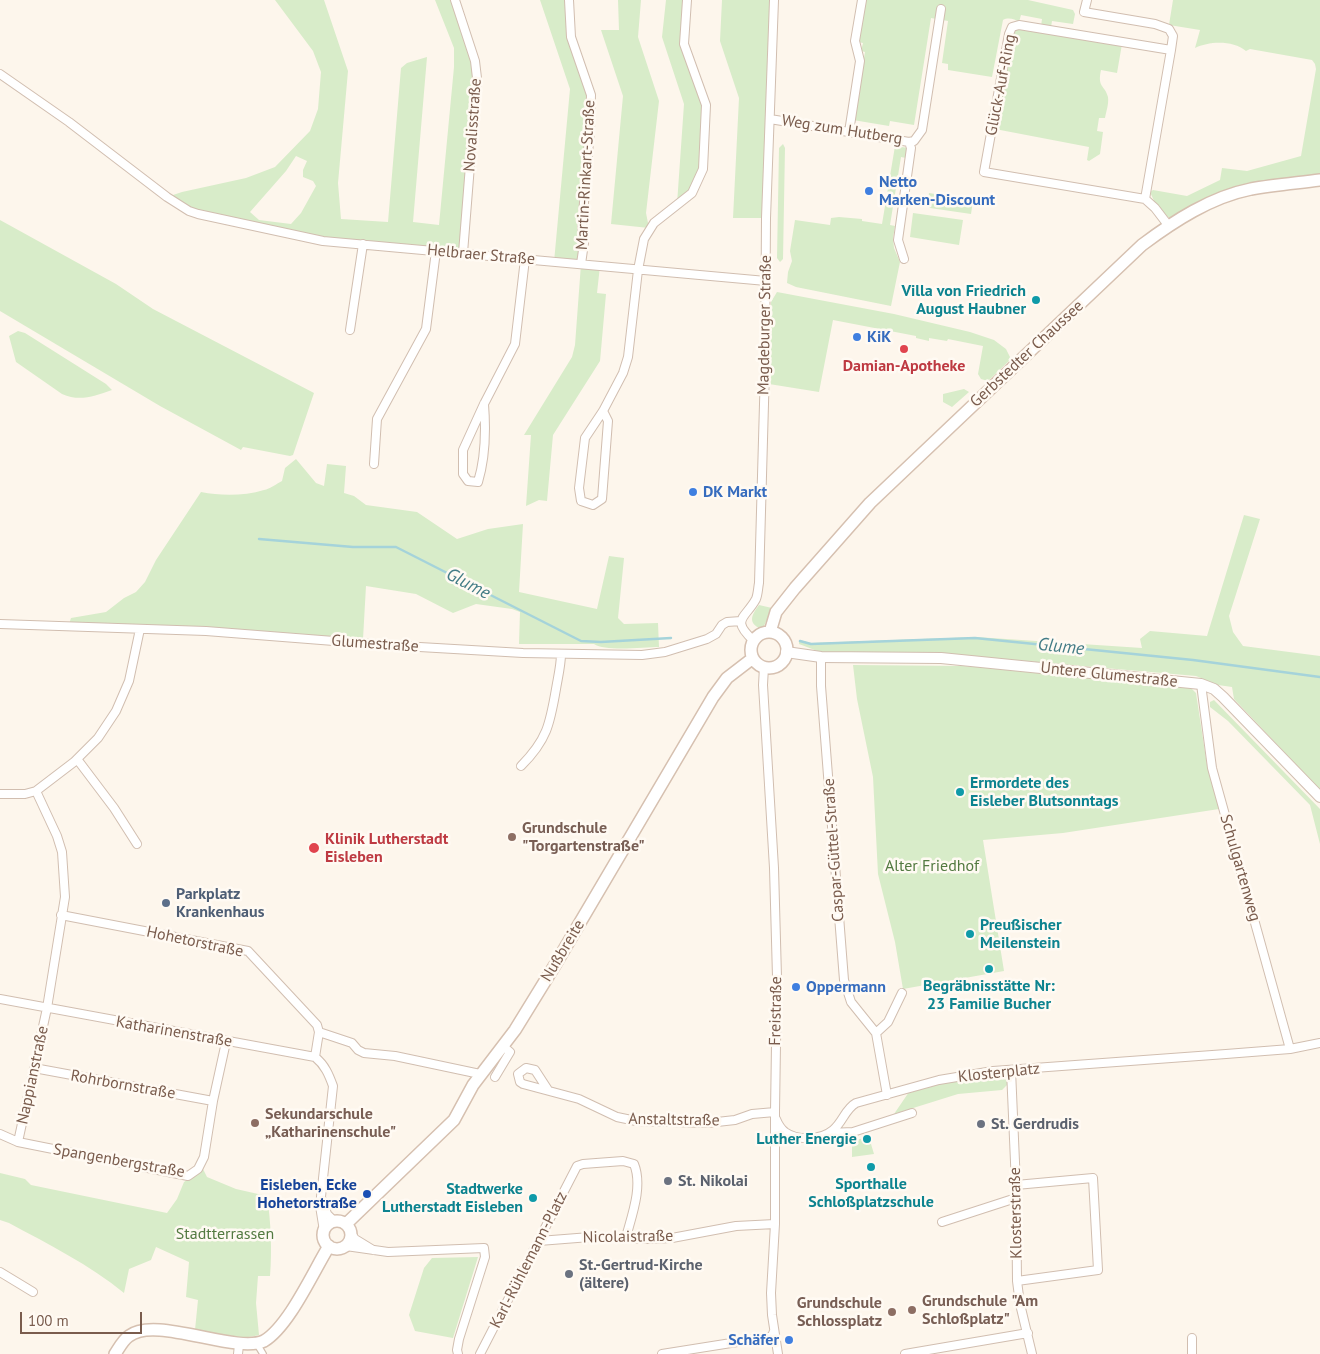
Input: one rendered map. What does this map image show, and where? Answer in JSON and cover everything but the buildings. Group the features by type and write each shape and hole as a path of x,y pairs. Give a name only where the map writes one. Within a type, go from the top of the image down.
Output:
{"main road":[{"name":"Gerbstedter Chaussee","path":"770,632 776,612 811,569 870,503 1135,252 1168,225 1214,202 1250,189 1320,180"},
{"path":"770,632 775,633 783,640 786,652 785,658 776,666 764,667 753,658 751,649 754,641 762,634 770,632"},
{"name":"Nußbreite","path":"346,1224 454,1120 480,1074 503,1046 555,965 713,697 727,678 753,658"},
{"path":"334,1221 341,1221 346,1224 350,1229 349,1241 336,1249 324,1241 324,1231 328,1224 334,1221"},
{"path":"115,1354 130,1334 147,1330 238,1350 247,1346 260,1349 286,1320 329,1246"}],"street":[{"name":"Novalisstraße","path":"455,0 475,61 477,78 463,253"},
{"name":"Martin-Rinkart-Straße","path":"569,0 571,37 591,95 582,227 584,243 581,264"},
{"path":"602,411 608,422 602,499 593,504 581,501 579,488 585,438 623,373 628,357 640,249 648,230 659,218 692,193 703,169 706,105 684,44 687,0"},
{"name":"Magdeburger Straße","path":"741,621 757,597 759,583 766,218 774,0"},
{"path":"849,132 860,61 855,41 862,0"},
{"path":"1087,0 1084,12 1156,24 1169,29 1172,36 1145,199 1155,208 1168,225"},
{"path":"904,258 898,240 911,141 922,130 941,9"},
{"name":"Glück-Auf-Ring","path":"1145,199 984,172 1008,34 1012,27 1019,25 1171,50"},
{"name":"Helbraer Straße","path":"0,74 69,122 167,197 189,211 198,214 323,241 766,282"},
{"name":"Weg zum Hutberg","path":"770,119 911,141"},
{"path":"350,330 363,244"},
{"path":"374,464 377,419 426,329 436,251"},
{"path":"484,404 486,433 482,471 478,482 468,481 463,474 462,450 484,404 515,344 525,259"},
{"path":"741,621 744,632 754,641"},
{"name":"Glumestraße","path":"0,624 206,630 385,645 561,654 642,655 665,652 707,639 716,634 722,625 727,622 741,621"},
{"path":"0,794 25,794 36,791 77,759 98,738 121,701 132,670 140,629"},
{"path":"786,652 821,657"},
{"path":"521,766 546,734 551,722 561,654"},
{"name":"Untere Glumestraße","path":"821,657 941,658 1201,684 1214,689 1223,697 1320,797"},
{"name":"Caspar-Güttel-Straße","path":"821,657 821,686 844,980 851,1002 876,1033"},
{"name":"Freistraße","path":"764,667 763,685 774,868 777,977 775,1224 771,1294 778,1354"},
{"name":"Schulgartenweg","path":"1201,684 1212,768 1290,1048"},
{"path":"77,759 114,808 137,844"},
{"name":"Nappianstraße","path":"18,1142 47,1008 65,897 62,852 57,836 36,791"},
{"name":"Hohetorstraße","path":"61,915 248,951 317,1025 319,1032"},
{"path":"887,1095 876,1033 888,1022 902,993"},
{"name":"Katharinenstraße","path":"0,999 315,1057"},
{"path":"324,1231 320,1212 333,1086 329,1074 315,1057 319,1032 352,1043 358,1050 364,1053 395,1056 480,1074"},
{"name":"Spangenbergstraße","path":"0,1134 18,1142 188,1176 198,1169 204,1157 213,1101 226,1042"},
{"name":"Klosterplatz","path":"829,1133 835,1129 853,1105 956,1076 1010,1070 1185,1058 1320,1044"},
{"path":"495,1077 510,1052 503,1046"},
{"name":"Rohrbornstraße","path":"34,1068 213,1101"},
{"name":"Klosterstraße","path":"1010,1070 1016,1185 1018,1281 1020,1304 1032,1354"},
{"name":"Anstaltstraße","path":"548,1090 584,1101 616,1118 636,1121 715,1122 735,1120 760,1113 775,1114"},
{"path":"775,1114 784,1131 799,1137 814,1137 829,1133 853,1132 912,1113"},
{"name":"Karl-Rühlemann-Platz","path":"480,1354 577,1166 623,1161 634,1164 636,1170 636,1192 626,1237"},
{"path":"1016,1185 1093,1178 1098,1270 1018,1281"},
{"path":"322,1196 327,1214 334,1221"},
{"path":"942,1222 1016,1198"},
{"name":"Nicolaistraße","path":"539,1241 590,1237 672,1238 736,1226 775,1224"},
{"name":"Karl-Rühlemann-Platz","path":"349,1241 373,1250 388,1252 484,1248 485,1253 458,1343 458,1354"},
{"path":"0,1272 33,1292"},
{"path":"662,1354 769,1337 772,1336 774,1331"},
{"path":"906,1354 935,1351 1028,1333"},
{"path":"1192,1338 1192,1354"}],"green space":[{"path":"275,0 324,0 348,71 338,183 341,219 388,222 401,68 407,63 427,57 413,222 439,225 454,67 454,48 435,0 455,0 475,61 463,253 323,241 198,214 167,197 246,178 275,167 310,131 318,109 321,72 313,51","holes":["296,156 307,161 303,170 303,177 313,181 316,186 301,213 291,224 259,220 250,212 286,171"]},
{"path":"540,0 569,0 571,37 591,95 582,227 587,265 600,266 597,293 606,294 600,361 553,435 547,501 539,500 526,506 531,435 524,435 572,357 575,345 581,264 554,262 570,89"},
{"path":"618,0 641,0 638,37 659,101 646,213 649,228 611,224 623,96 601,30 619,30"},
{"path":"666,0 687,0 684,36 706,105 698,182 677,204 684,104 662,37"},
{"path":"722,0 774,0 766,218 733,218 739,98 720,41"},
{"path":"866,0 1028,0 1073,10 1075,14 1073,24 1052,21 1051,27 1041,26 1042,19 1021,15 1019,22 1011,19 1003,20 992,77 948,70 948,64 942,63 948,21 931,18 914,125 890,121 889,126 853,120 865,52 861,51 863,43 858,42"},
{"path":"1173,0 1320,0 1320,175 1252,186 1174,218 1169,218 1155,203 1150,192 1153,190 1187,196 1220,180 1222,168 1247,171 1301,156 1316,69 1312,60 1250,49 1246,51 1241,47 1228,43 1207,44 1195,48 1200,30 1169,25"},
{"path":"1025,28 1122,44 1117,73 1101,70 1100,80 1107,93 1108,105 1105,118 1099,118 1097,131 1103,132 1100,154 1089,161 1087,160 1089,147 995,129 1012,34 1017,29"},
{"path":"783,144 785,148 783,259 780,262 777,258 779,148"},
{"path":"895,146 908,148 906,158 901,157 890,225 895,226 894,248 900,262 891,306 796,287 787,283 792,261 790,251 795,220 830,225 831,218 839,217 862,219 862,221 882,224"},
{"path":"929,193 972,200 971,214 930,208 927,205"},
{"path":"913,213 963,220 959,245 910,237"},
{"path":"0,220 116,284 153,309 314,393 293,455 243,447 241,450 160,406 0,311"},
{"path":"777,292 894,314 970,332 994,340 1006,349 1011,359 988,381 981,379 978,374 983,346 948,339 947,341 929,338 929,341 916,338 916,336 833,320 819,392 769,384 771,302"},
{"path":"18,331 25,333 106,384 112,390 81,398 62,394 16,362 9,336"},
{"path":"964,389 969,392 952,407 943,402 943,394"},
{"path":"296,459 316,483 324,486 327,464 346,466 344,493 354,496 366,505 417,512 457,539 488,529 523,524 519,592 597,609 609,556 624,558 618,618 624,624 658,623 659,647 607,648 594,644 519,644 520,612 512,609 476,604 453,613 416,594 366,586 363,639 204,627 69,624 71,618 106,612 124,598 136,592 145,582 156,560 201,492 232,495 271,488 282,481 285,468"},
{"path":"1244,515 1260,519 1229,616 1233,632 1243,646 1320,656 1320,790 1234,699 1232,687 1218,685 1196,676 934,653 820,652 799,644 799,640 811,643 976,637 1142,648 1140,639 1150,631 1207,636"},
{"path":"759,605 772,608 764,626 759,628 753,623 752,617"},
{"name":"Alter Friedhof","path":"853,665 1000,668 1190,687 1196,693 1207,765 1219,809 1063,833 983,840 1004,971 903,989 895,942 878,874 873,777 857,699"},
{"path":"1214,700 1320,809 1320,844 1310,805 1228,721 1210,707 1210,702"},
{"path":"1002,1075 1007,1081 1007,1085 1002,1090 958,1094 894,1114 909,1092 956,1081"},
{"path":"864,1138 866,1145 871,1144 874,1154 852,1157 852,1141"},
{"name":"Stadtterrassen","path":"203,1169 207,1177 236,1189 267,1196 271,1236 271,1266 270,1276 258,1276 256,1303 259,1335 235,1337 195,1330 198,1300 186,1297 189,1262 156,1247 151,1260 129,1269 124,1293 68,1255 0,1220 0,1173 25,1179 31,1185 167,1213 177,1199 184,1182"},
{"path":"478,1257 453,1338 415,1331 409,1315 424,1268 432,1258"}],"waterway":[{"name":"Glume","path":"259,539 353,547 396,547 581,641 601,642 671,638"},
{"name":"Glume","path":"800,641 811,644 975,638 1193,660 1320,677"}],"place":[{"name":"Netto Marken-Discount","path":"869,191"},
{"name":"Villa von Friedrich August Haubner","path":"1036,300"},
{"name":"KiK","path":"857,337"},
{"name":"Damian-Apotheke","path":"904,349"},
{"name":"DK Markt","path":"693,492"},
{"name":"Ermordete des Eisleber Blutsonntags","path":"960,792"},
{"name":"Grundschule \"Torgartenstraße\"","path":"512,837"},
{"name":"Klinik Lutherstadt Eisleben","path":"314,848"},
{"name":"Parkplatz Krankenhaus","path":"166,903"},
{"name":"Preußischer Meilenstein","path":"970,934"},
{"name":"Begräbnisstätte Nr: 23 Familie Bucher","path":"989,969"},
{"name":"Oppermann","path":"796,987"},
{"name":"Sekundarschule „Katharinenschule\"","path":"255,1123"},
{"name":"St. Gerdrudis","path":"981,1124"},
{"name":"Luther Energie","path":"867,1139"},
{"name":"Sporthalle Schloßplatzschule","path":"871,1167"},
{"name":"St. Nikolai","path":"668,1181"},
{"name":"Eisleben, Ecke Hohetorstraße","path":"367,1194"},
{"name":"Stadtwerke Lutherstadt Eisleben","path":"533,1198"},
{"name":"St.-Gertrud-Kirche (ältere)","path":"569,1274"},
{"name":"Grundschule \"Am Schloßplatz\"","path":"912,1310"},
{"name":"Grundschule Schlossplatz","path":"892,1312"},
{"name":"Schäfer","path":"789,1340"}]}
